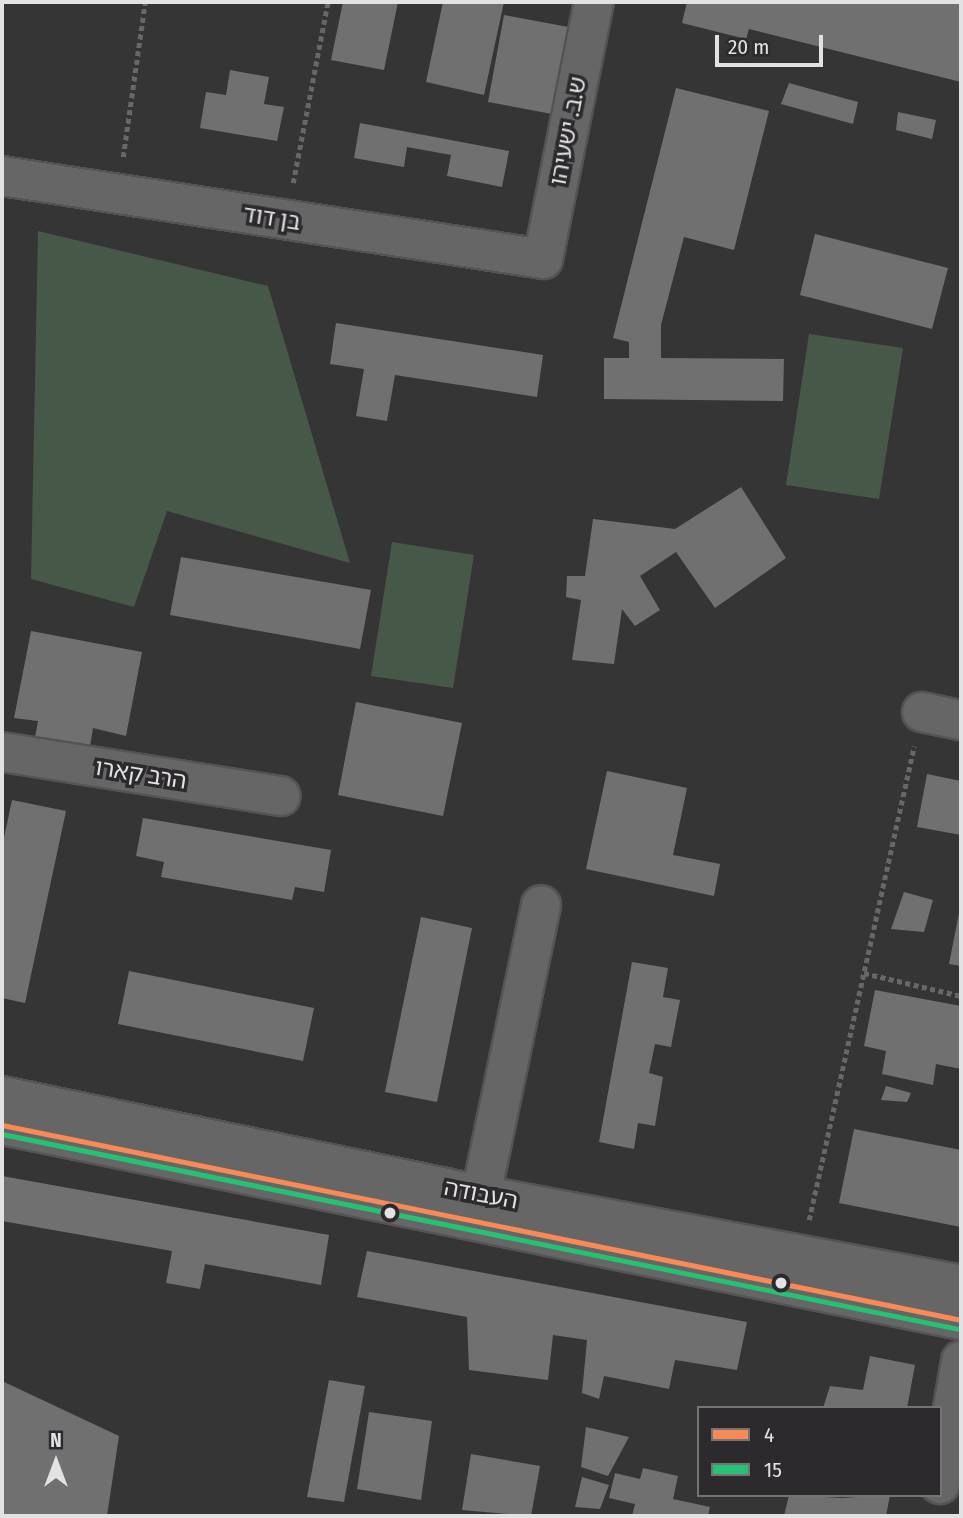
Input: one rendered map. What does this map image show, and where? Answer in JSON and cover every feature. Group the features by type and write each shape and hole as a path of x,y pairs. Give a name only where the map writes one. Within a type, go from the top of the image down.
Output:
{"street":[{"name":"ש.ב. ישעיהו","path":"543,259 594,2"},
{"name":"בן דוד","path":"2,176 543,259"},
{"path":"922,712 961,720"},
{"name":"הרב קארו","path":"2,752 281,796"},
{"path":"481,1195 541,905"},
{"name":"העבודה","path":"2,1096 481,1195 961,1285"},
{"name":"העבודה","path":"2,1125 961,1320"},
{"path":"942,1472 961,1361"},
{"path":"935,1516 938,1497"}],"path":[{"path":"117,194 145,2"},
{"path":"286,220 328,2"},
{"path":"801,1255 922,712"},
{"path":"864,973 961,996"}],"green space":[{"path":"38,231 268,286 350,563 167,511 134,607 31,579"},
{"path":"809,334 903,348 879,499 786,485"},
{"path":"392,542 474,555 453,688 371,676"}],"building":[{"path":"343,2 398,2 384,70 331,60"},
{"path":"443,2 504,2 484,95 426,82"},
{"path":"687,2 961,2 961,82 749,29 746,39 682,23"},
{"path":"504,15 579,29 563,116 488,102"},
{"path":"230,70 269,77 264,104 284,107 277,141 200,128 206,92 226,95"},
{"path":"789,83 858,102 853,124 781,104"},
{"path":"676,88 769,111 734,250 684,237 661,325 661,358 784,359 783,401 604,399 604,358 629,358 629,342 613,338"},
{"path":"898,112 936,120 932,139 896,130"},
{"path":"360,123 509,151 502,187 447,176 451,155 407,147 404,167 354,158"},
{"path":"815,234 948,268 932,329 800,295"},
{"path":"336,323 543,355 537,397 395,375 387,421 356,416 364,369 330,364"},
{"path":"741,487 786,558 715,608 676,552 640,576 660,610 635,626 622,609 614,664 572,660 581,600 566,597 567,576 585,576 593,519 675,529"},
{"path":"181,557 371,590 360,649 170,615"},
{"path":"31,631 142,652 126,736 93,728 88,759 33,749 38,721 14,718"},
{"path":"356,702 462,723 443,816 338,795"},
{"path":"607,771 687,788 673,855 720,864 714,896 586,869"},
{"path":"927,774 961,781 961,835 917,827"},
{"path":"12,800 66,811 25,1003 2,998 2,847"},
{"path":"143,818 331,850 324,892 295,887 292,900 161,877 164,862 136,856"},
{"path":"904,892 933,900 924,932 891,929"},
{"path":"961,908 961,966 949,964"},
{"path":"421,917 472,928 437,1102 385,1092"},
{"path":"632,962 668,968 663,997 680,1000 671,1047 655,1044 649,1073 663,1077 655,1126 638,1123 634,1149 599,1142"},
{"path":"129,971 314,1008 303,1061 118,1024"},
{"path":"875,990 961,1006 961,1069 936,1064 933,1085 882,1074 886,1051 864,1046"},
{"path":"886,1086 911,1093 907,1102 881,1100"},
{"path":"854,1129 961,1150 961,1227 839,1203"},
{"path":"2,1176 329,1235 321,1285 205,1264 200,1289 166,1283 172,1251 2,1221"},
{"path":"367,1251 747,1322 737,1370 675,1360 669,1389 604,1376 599,1399 582,1393 587,1340 553,1335 548,1380 469,1370 467,1317 357,1297"},
{"path":"870,1356 915,1365 907,1406 824,1406 830,1386 863,1390"},
{"path":"329,1380 365,1386 344,1502 307,1497"},
{"path":"2,1381 119,1436 107,1516 2,1516"},
{"path":"369,1412 432,1421 421,1500 357,1489"},
{"path":"586,1427 629,1437 608,1476 581,1467"},
{"path":"471,1454 540,1466 531,1516 462,1510"},
{"path":"643,1468 678,1476 673,1499 710,1507 708,1516 632,1516 635,1504 609,1498 615,1473 640,1479"},
{"path":"582,1477 609,1485 600,1509 575,1507"},
{"path":"789,1497 890,1497 886,1516 784,1516"}],"transit line":[{"name":"4","path":"2,1125 961,1320"},
{"name":"15","path":"2,1134 959,1329"}]}
